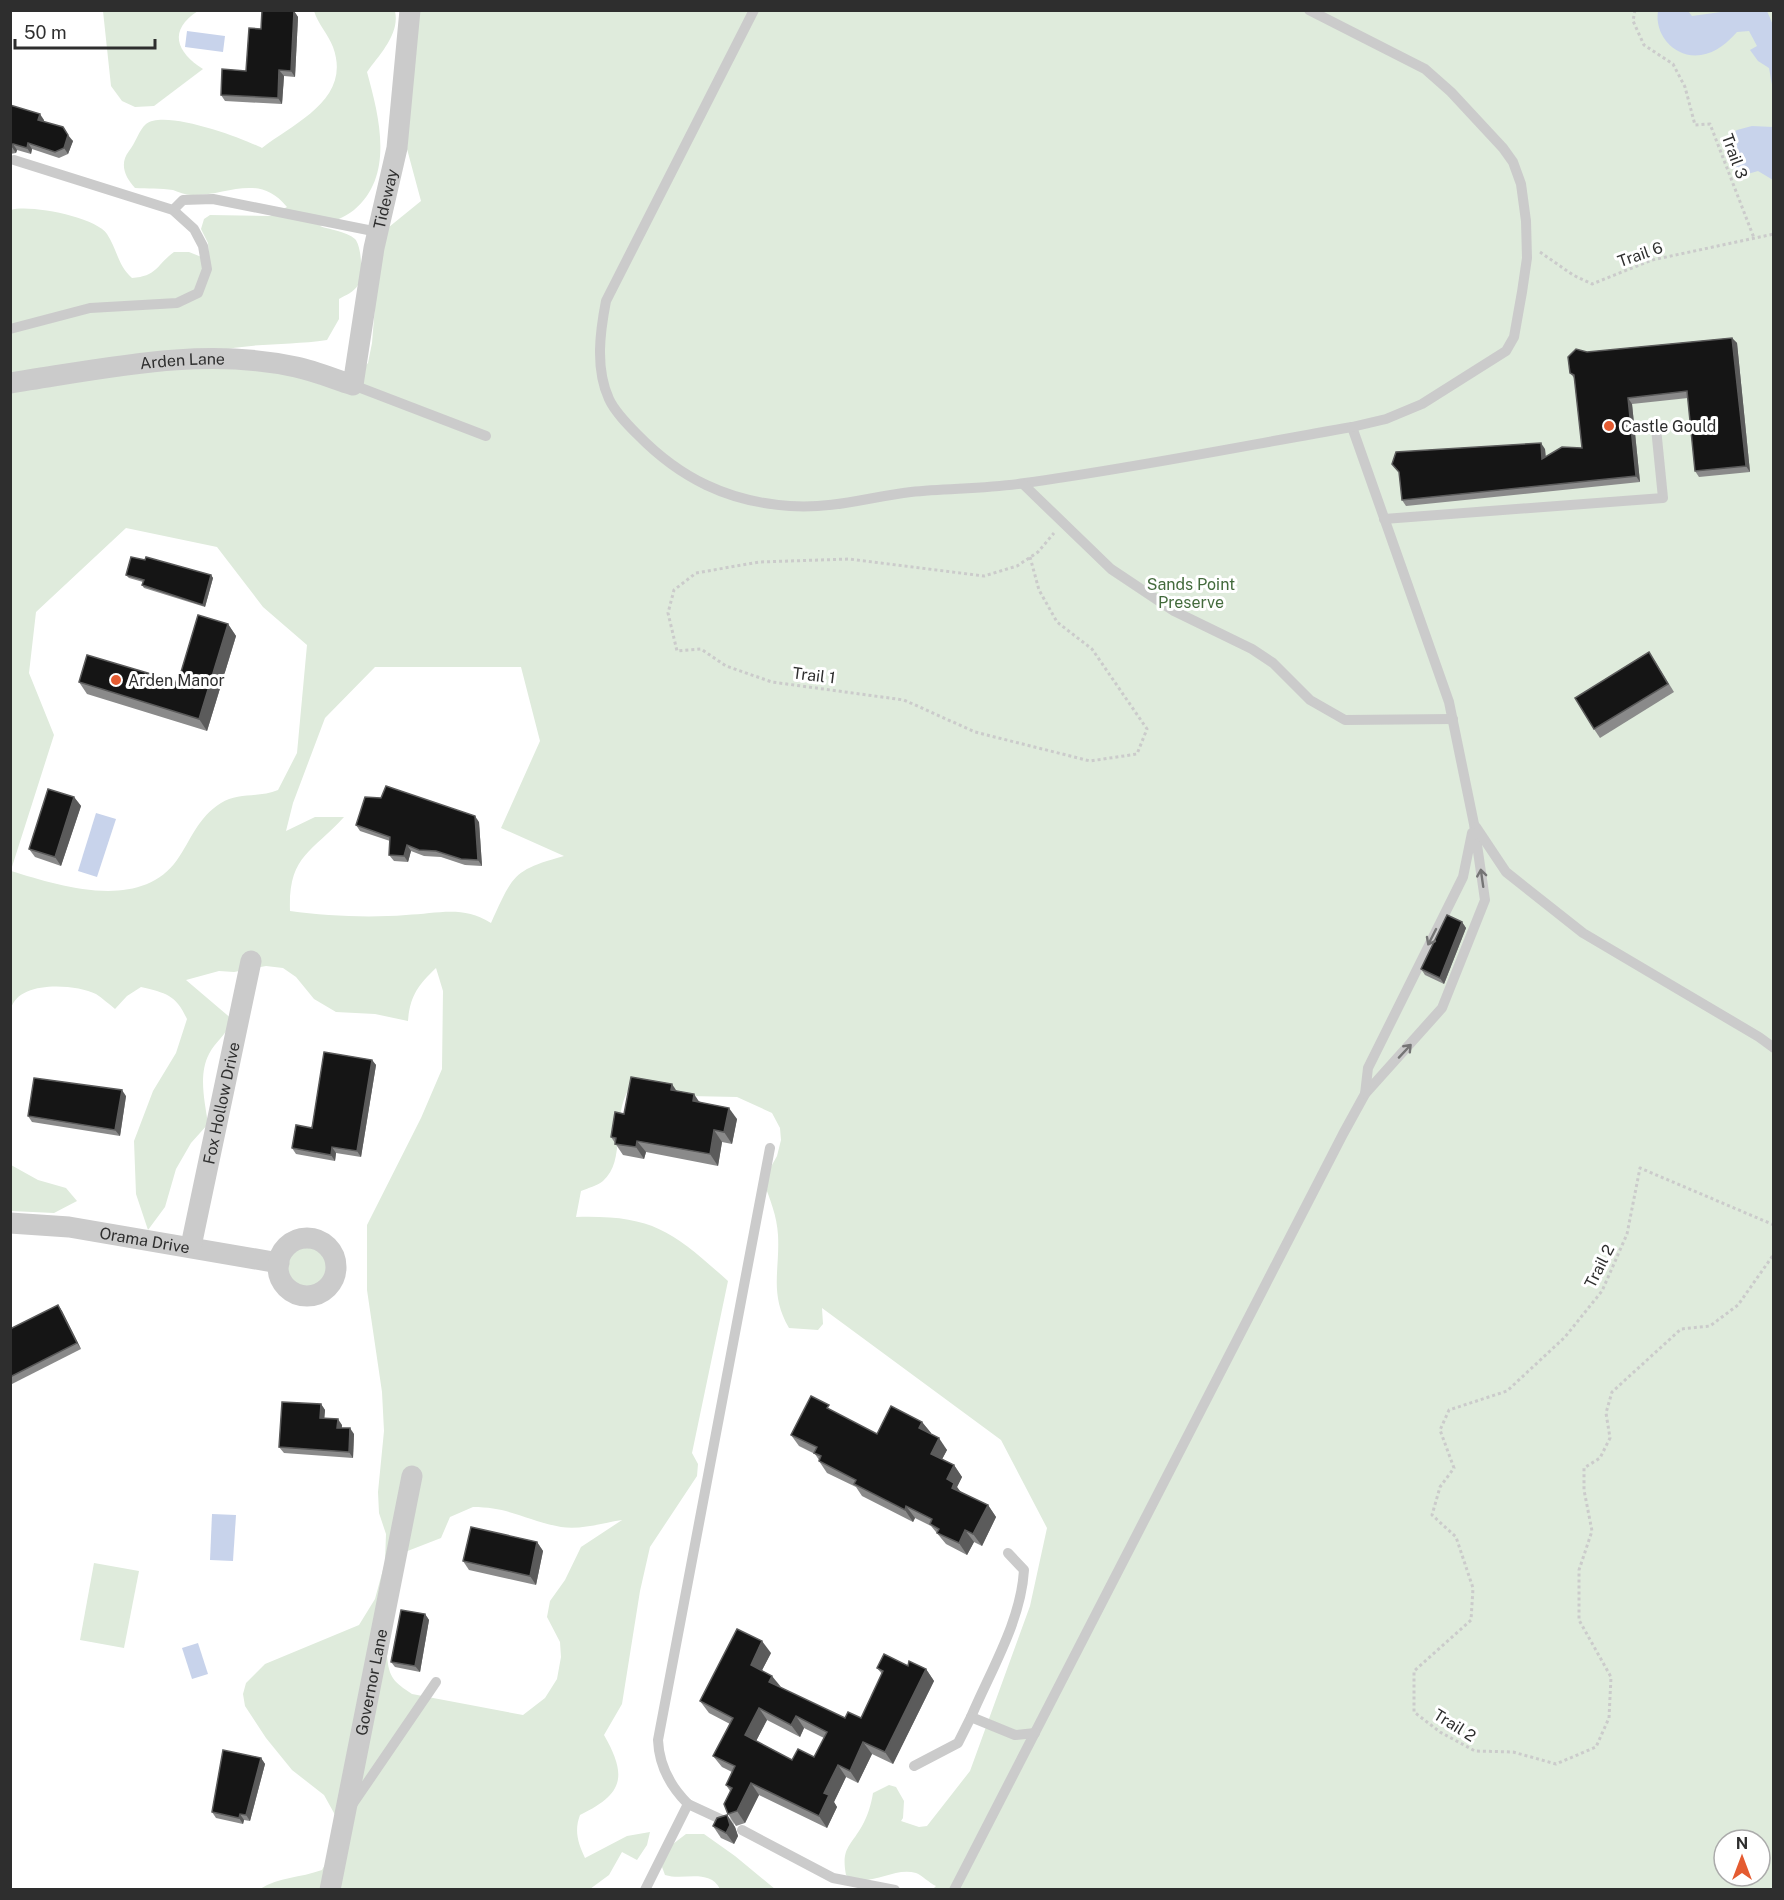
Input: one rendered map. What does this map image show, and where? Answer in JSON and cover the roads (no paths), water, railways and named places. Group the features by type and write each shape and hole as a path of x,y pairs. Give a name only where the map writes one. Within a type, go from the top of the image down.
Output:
{"street":[{"name":"Tideway","path":"353,386 378,232 397,148 410,10"},
{"name":"Arden Lane","path":"10,383 182,360 226,358 297,367 353,386"},
{"name":"Fox Hollow Drive","path":"191,1246 250,961"},
{"name":"Orama Drive","path":"10,1223 69,1227 191,1246 279,1263"},
{"name":"Governor Lane","path":"330,1890 412,1476"}],"lane":[{"path":"754,10 606,301 598,339 609,399 630,426 662,459 692,480 739,497 789,506 844,506 909,492 1023,484 1352,428 1386,419 1422,404 1506,351 1514,337 1527,258 1521,184 1513,162 1451,92 1425,69 1309,10"},
{"path":"10,329 90,308 177,303 198,293 207,269 203,246 194,229 173,210 14,160"},
{"path":"173,210 183,200 213,199 378,232"},
{"path":"353,386 486,436"},
{"path":"954,1890 1365,1094 1442,1008 1485,900 1474,824 1449,702 1352,428"},
{"path":"1384,519 1663,498 1656,428"},
{"path":"1023,484 1111,569 1174,611 1273,663 1310,700 1345,720 1453,719"},
{"path":"1474,824 1506,872 1583,933 1749,1031 1773,1048"},
{"path":"1365,1094 1368,1068 1462,877 1474,824"},
{"path":"729,1823 688,1804 669,1779 661,1762 658,1740 770,1148"},
{"path":"914,1766 958,1743 971,1717 1011,1625 1020,1597 1024,1569 1008,1553"},
{"path":"345,1815 436,1682"},
{"path":"971,1717 1016,1735 1035,1733"},
{"path":"645,1890 688,1804"},
{"path":"742,1830 833,1878 895,1890"}],"water":[{"path":"1658,11 1688,11 1692,16 1728,11 1767,11 1773,25 1773,90 1769,68 1758,61 1750,50 1757,46 1749,31 1737,32 1712,52 1692,55 1683,53 1668,44 1659,29"},
{"path":"187,31 225,36 223,52 185,47"},
{"path":"1752,126 1773,127 1773,180 1758,171 1737,177 1726,153 1727,138 1737,130"},
{"path":"96,813 116,819 97,877 78,871"},
{"path":"212,1514 236,1515 233,1561 210,1560"},
{"path":"198,1643 208,1674 192,1679 182,1648"}],"place":[{"name":"Castle Gould","path":"1609,426"},
{"name":"Arden Manor","path":"116,680"}],"park label":[{"name":"Sands Point Preserve","path":"1191,593"}]}
